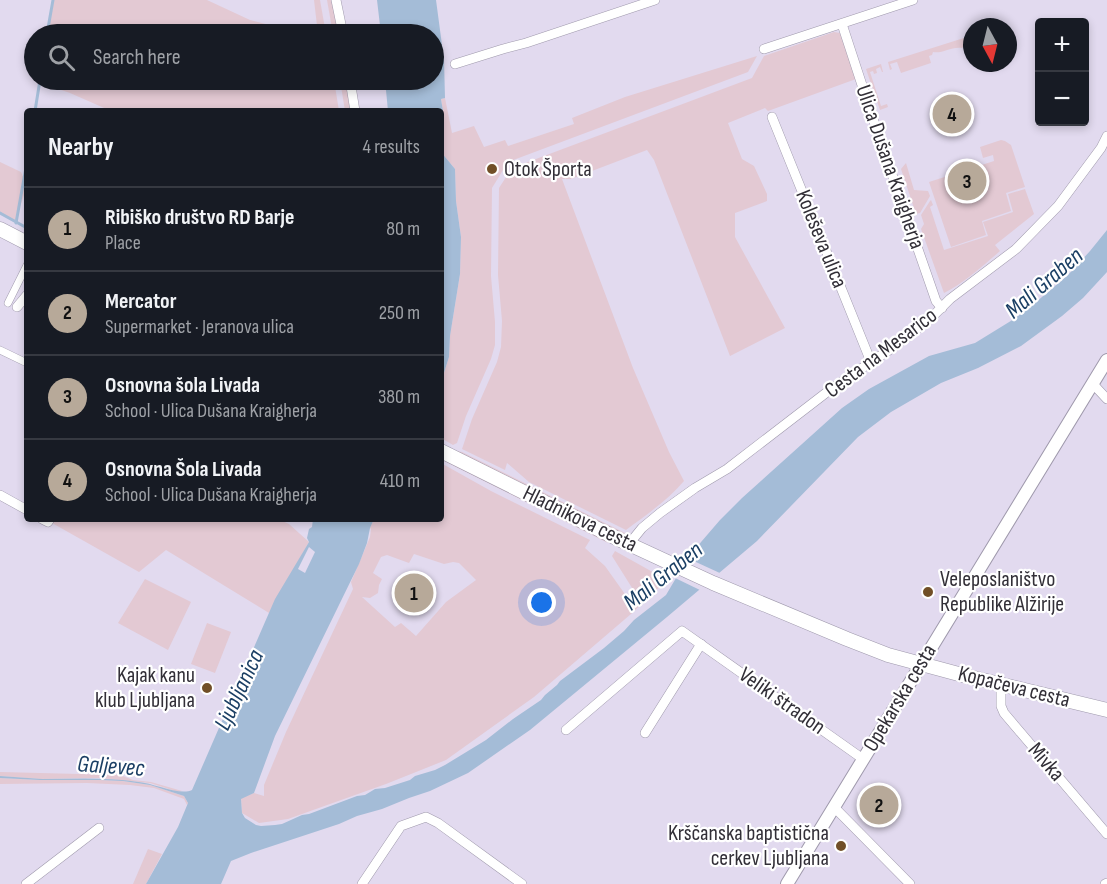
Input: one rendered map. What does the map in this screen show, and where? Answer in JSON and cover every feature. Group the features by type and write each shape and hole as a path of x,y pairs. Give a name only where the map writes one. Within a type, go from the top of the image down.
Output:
{"main road":[{"path":"0,230 24,242"},
{"name":"Hladnikova cesta","path":"444,452 629,544 760,604 888,655 921,663"},
{"name":"Kopačeva cesta","path":"921,663 1107,710"}],"street":[{"path":"336,0 341,24"},
{"path":"456,64 655,0"},
{"path":"764,49 913,0"},
{"name":"Ulica Dušana Kraigherja","path":"842,24 936,301 942,308"},
{"path":"352,90 355,108"},
{"name":"Koleševa ulica","path":"772,117 871,362"},
{"name":"Cesta na Mesarico","path":"629,544 642,528 660,513 727,469 831,390 892,348 950,299 1016,249 1058,206 1101,148 1107,136"},
{"path":"12,305 24,273"},
{"path":"12,305 24,297"},
{"path":"0,350 24,362"},
{"name":"Opekarska cesta","path":"787,884 1107,360"},
{"path":"1093,384 1107,399"},
{"path":"0,495 24,508"},
{"name":"Veliki štradon","path":"566,730 682,631 863,759"},
{"path":"645,733 701,644"},
{"name":"Mivka","path":"1001,685 1001,706 1004,713 1107,834"},
{"path":"834,807 910,884"},
{"path":"362,884 401,826 426,818 438,823 522,884"},
{"path":"26,884 99,828"}],"shaded area":[{"path":"54,0 207,0 250,20 265,24 50,24"},
{"path":"314,0 320,0 324,24 317,24"},
{"path":"327,0 333,0 338,24 331,24"},
{"path":"834,32 840,33 856,79 768,111 765,108 728,123 742,159 754,166 767,194 767,201 735,213 735,237 785,328 730,356 654,160 647,150 571,179 562,179 633,368 684,481 678,488 626,530 529,482 507,463 505,470 462,449 501,347 502,321 498,275 499,188 512,168 752,78 764,56"},
{"path":"963,38 962,48 933,52 929,56 931,63 901,73 897,62 890,64 892,69 890,70 888,62"},
{"path":"757,56 748,72 508,162 492,188 491,276 495,345 457,443 453,445 444,440 444,373 449,357 460,274 461,237 456,201 455,169 444,156 444,108 441,99 445,98 452,133 474,126 484,147 505,140 508,146 574,124 572,118 625,97"},
{"path":"881,64 883,72 880,67 876,69 877,73 870,72 881,106 887,104 888,107 880,110 866,69"},
{"path":"61,90 336,90 339,108 104,108"},
{"path":"342,90 350,90 353,108 345,108"},
{"path":"1001,140 1011,145 1025,187 1006,193 1011,211 982,221 986,235 951,247 929,182 994,161 993,155 983,158 980,147"},
{"path":"0,162 21,172 24,179 24,195 15,222 0,212"},
{"path":"906,163 914,190 928,191 930,196 920,213 916,214 901,169"},
{"path":"1025,189 1034,214 995,245 1000,251 994,257 944,293 921,229 924,224 921,215 930,201 944,250 988,236 983,222 1013,212 1008,194"},
{"path":"455,451 462,452 629,535 627,536"},
{"path":"444,458 607,540 608,543 444,461"},
{"path":"444,465 491,491 590,540 585,548 605,566 627,597 634,591 612,556 615,551 667,580 534,697 446,760 288,819 259,823 242,813 241,798 254,793 264,796 264,785 286,732 353,589 351,582 370,537 373,522 444,522","holes":["414,554 444,564 459,563 476,580 446,602 416,636 401,623 395,627 362,597 370,598 378,593 382,579 373,573 381,557 387,555 409,563"]},
{"path":"285,522 309,542 269,613 166,550 139,572 52,523"},
{"path":"145,579 191,602 168,650 118,623"},
{"path":"207,623 231,632 215,673 191,664"},
{"path":"0,772 120,775 182,791 178,792 150,783 99,778 41,779 0,776"},
{"path":"0,778 123,781 150,785 184,796 188,803 187,805 184,799 154,788 87,783 0,784"},
{"path":"148,849 162,854 146,884 133,884"}],"water":[{"path":"377,0 436,0 439,24 380,24"},
{"path":"444,60 445,98 441,99 442,108 388,108 386,90 444,90"},
{"path":"444,156 455,169 456,201 461,237 460,274 449,357 444,373"},
{"name":"Ljubljanica","path":"1107,230 1107,272 1083,298 1062,316 1021,346 978,368 941,383 891,412 858,437 757,541 530,730 468,773 430,791 382,809 231,861 221,884 146,884 178,827 188,803 184,796 150,785 123,781 0,778 0,776 42,779 114,779 145,783 166,789 192,790 275,599 309,542 307,538 313,522 373,522 359,564 275,736 254,793 241,799 242,813 245,818 256,825 282,824 302,815 365,795 375,789 385,788 435,770 486,740 541,700 560,681 604,648 666,595 689,556 720,520 842,408 869,389 929,356 975,343 1014,319 1068,275"}],"pier":[{"path":"309,547 315,552 305,573 298,569"},
{"path":"685,557 722,574 702,591 673,577"}],"waterway":[{"path":"49,24 53,0"},
{"path":"35,108 38,90"},
{"path":"16,223 24,179"},
{"path":"0,213 24,226"}],"place":[{"name":"Osnovna Šola Livada","path":"952,114"},
{"name":"Otok Športa","path":"492,169"},
{"name":"Osnovna šola Livada","path":"967,181"},
{"name":"Veleposlaništvo Republike Alžirije","path":"928,592"},
{"name":"Ribiško društvo RD Barje","path":"414,593"},
{"name":"Kajak kanu klub Ljubljana","path":"207,688"},
{"name":"Mercator","path":"879,805"},
{"name":"Krščanska baptistična cerkev Ljubljana","path":"841,846"}],"water label":[{"name":"Mali Graben","path":"1044,283"},
{"name":"Mali Graben","path":"663,576"},
{"name":"Galjevec","path":"111,766"}]}
